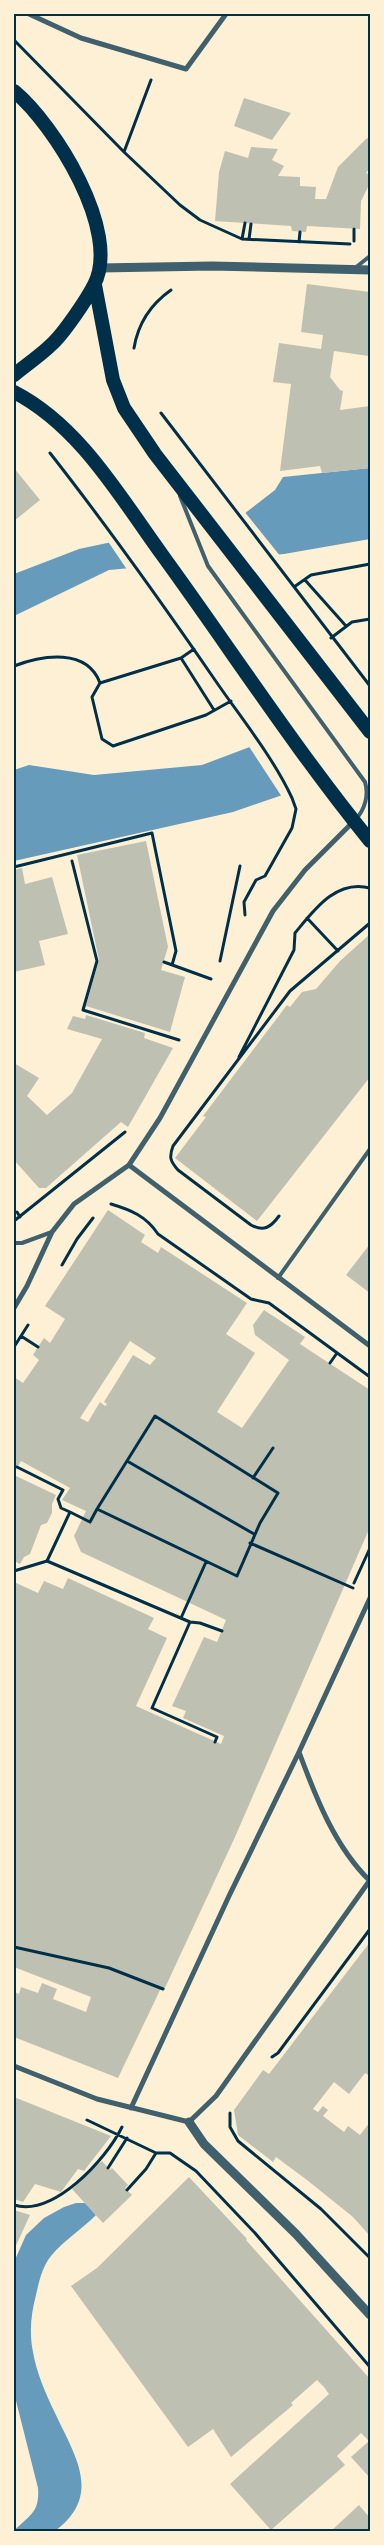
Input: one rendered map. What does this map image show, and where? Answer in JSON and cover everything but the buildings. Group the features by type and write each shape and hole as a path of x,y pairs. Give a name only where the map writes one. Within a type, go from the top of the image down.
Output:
{"highway":[{"path":"14,90 63,152 84,189 97,229 100,268 95,285 53,343 14,375"},
{"path":"95,285 114,380 124,408 155,454 370,732"},
{"path":"14,392 25,398 76,439 117,492 337,802 370,840"}],"street":[{"path":"29,14 81,38 186,69 226,14"},
{"path":"100,268 355,268 370,270"},
{"path":"14,1308 28,1286 52,1232 74,1204 129,1165 160,1118 273,911 305,870 354,821"},
{"path":"129,1165 370,1346"},
{"path":"131,2108 370,1598"},
{"path":"189,2122 216,2096 370,1881 350,1860 310,1781 299,1752"},
{"path":"14,2066 97,2099 189,2122 204,2144 296,2234 370,2315"}],"lane":[{"path":"355,268 370,256"},
{"path":"170,471 208,566 364,782 367,788 366,802 354,821"},
{"path":"278,1278 370,1149"},
{"path":"14,1243 22,1243 52,1232"}],"path":[{"path":"14,40 124,152 187,211 213,227 249,240 356,244 354,229"},
{"path":"124,152 153,73"},
{"path":"242,239 245,223"},
{"path":"249,240 252,224"},
{"path":"299,242 300,232"},
{"path":"134,350 136,335 150,308 175,287"},
{"path":"156,406 370,686"},
{"path":"44,447 123,549 194,650 287,788 296,809 295,819 288,836 265,876 256,880 244,902 246,914 241,922"},
{"path":"294,587 311,575 370,564"},
{"path":"305,580 346,626 352,622 370,618"},
{"path":"194,650 181,658 100,683 92,697 102,740 113,746 206,715"},
{"path":"14,666 36,659 51,657 76,659 85,662 92,668 100,683"},
{"path":"181,658 214,710"},
{"path":"14,866 152,833 176,951 172,965"},
{"path":"72,861 96,949 97,961 83,1010 181,1038 177,1049"},
{"path":"220,959 240,866"},
{"path":"234,1066 294,950 294,933 332,894 345,887 358,885 370,888"},
{"path":"307,918 338,951"},
{"path":"278,1216 272,1226 258,1229 178,1170 170,1159 173,1146 290,991 370,923"},
{"path":"217,966 229,944"},
{"path":"164,962 211,979"},
{"path":"209,985 214,972"},
{"path":"14,1220 116,1137 130,1128"},
{"path":"103,1207 111,1204 139,1214 151,1224 158,1234 251,1299 269,1303 370,1377"},
{"path":"17,1212 20,1217"},
{"path":"59,1272 77,1239 99,1212"},
{"path":"14,1347 31,1320"},
{"path":"21,1336 38,1347"},
{"path":"330,1363 337,1353"},
{"path":"17,1467 63,1490 58,1499 61,1508 90,1522 97,1509 155,1416 278,1493 254,1534 237,1576 97,1509"},
{"path":"253,1478 273,1448"},
{"path":"127,1461 254,1534"},
{"path":"47,1561 70,1512"},
{"path":"250,1544 361,1591"},
{"path":"350,1593 370,1548"},
{"path":"14,1571 47,1561 190,1622 200,1623 222,1631"},
{"path":"181,1618 206,1562"},
{"path":"190,1622 152,1708 217,1738 215,1742"},
{"path":"268,2060 278,2052 370,1929"},
{"path":"14,1947 109,1968 164,1990"},
{"path":"231,2107 230,2127 238,2141 321,2209 370,2258"},
{"path":"82,2118 156,2153 170,2153 196,2171 255,2233 370,2366"},
{"path":"14,2205 34,2208 61,2195 88,2172 118,2134"},
{"path":"108,2168 127,2138"},
{"path":"127,2190 146,2169 156,2153"}],"water":[{"path":"370,468 370,539 284,554 109,570 14,616 14,574 79,549 244,514 275,490 283,477"},
{"path":"255,745 370,765 233,812 14,861 14,770 29,765 94,775 202,765"},
{"path":"76,2203 85,2203 96,2215 61,2245 45,2265 34,2302 31,2330 34,2359 39,2375 76,2460 81,2489 78,2503 70,2517 55,2531 14,2531 35,2508 38,2488 14,2393 14,2262 26,2235 44,2218"}],"pier":[{"path":"244,511 281,557 128,571 107,540"},
{"path":"370,688 370,768 282,797 248,745"}]}
